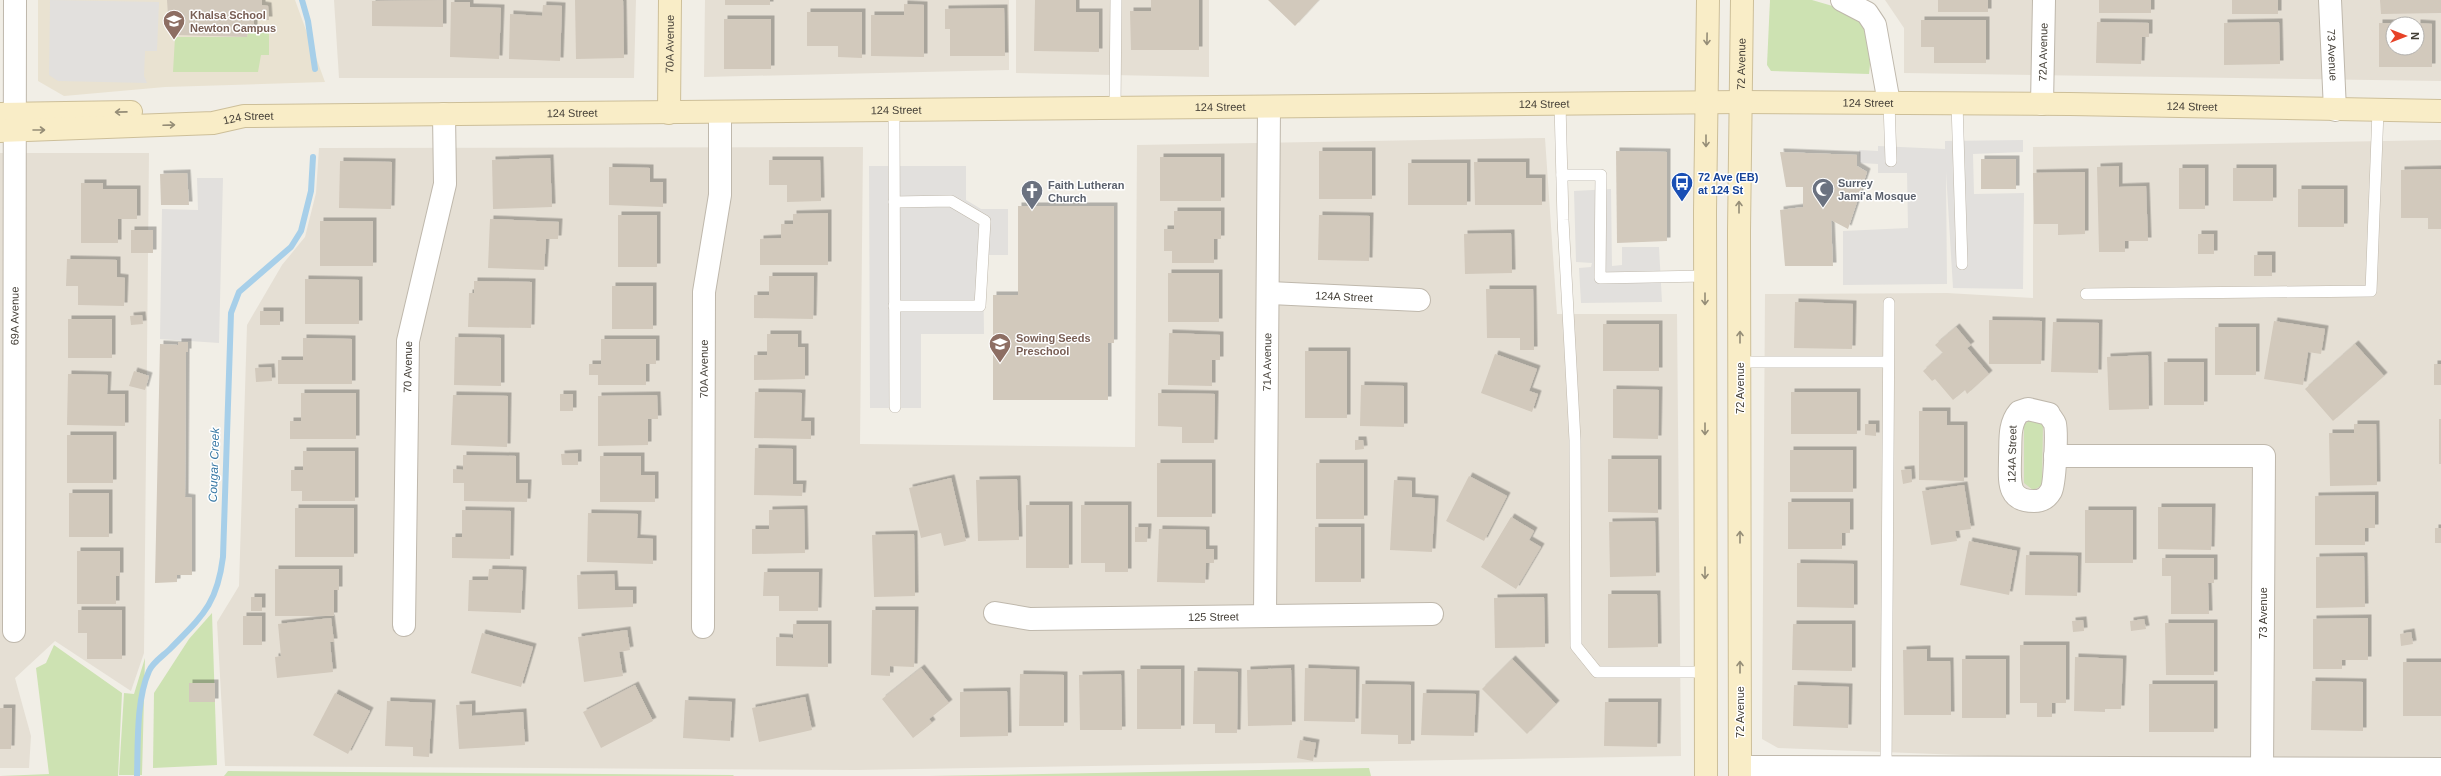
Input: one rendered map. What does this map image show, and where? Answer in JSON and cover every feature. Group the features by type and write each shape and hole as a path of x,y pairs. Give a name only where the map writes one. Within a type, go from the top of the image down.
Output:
{"street":[{"name":"69A Avenue","path":"14,631 8,122 15,0"},
{"name":"70A Avenue","path":"669,113 670,0"},
{"path":"1706,776 1705,276 1708,0"},
{"name":"72 Avenue","path":"1740,771 1742,0"},
{"path":"1842,0 1867,13 1875,25 1889,103"},
{"name":"72A Avenue","path":"2042,104 2044,0"},
{"name":"73 Avenue","path":"2330,0 2335,110"},
{"name":"124 Street","path":"8,122 213,123 244,116 1115,109 1706,102 2042,104 2441,111"},
{"name":"71A Avenue","path":"1265,616 1269,293 1269,107"},
{"name":"70A Avenue","path":"703,627 704,292 720,195 720,112"},
{"name":"70 Avenue","path":"404,625 408,341 445,184 444,114"},
{"name":"124A Street","path":"1269,293 1419,300"},
{"name":"73 Avenue","path":"2055,456 2264,456 2262,769"},
{"name":"125 Street","path":"995,612 1030,619 1432,614"},
{"path":"1740,771 1886,766 2441,769"}],"lane":[{"path":"1115,109 1116,0"},
{"path":"1889,103 1891,161"},
{"path":"1957,103 1962,264"},
{"path":"1560,104 1575,440 1576,646 1597,672 1705,672"},
{"path":"894,111 895,408"},
{"path":"2086,294 2371,291 2378,111"},
{"path":"1562,175 1601,175 1600,278 1705,276"},
{"path":"894,202 951,201 985,221 980,306 894,306"},
{"path":"1886,766 1889,303"},
{"path":"1740,362 1888,362"}],"shaded area":[{"name":"Khalsa School Newton Campus","path":"38,0 295,0 325,82 165,87 64,96 38,81"},
{"path":"50,0 159,2 157,51 145,51 144,76 147,83 58,81 49,75"},
{"path":"334,0 636,0 634,78 339,78"},
{"path":"705,0 1009,0 1009,70 704,77"},
{"path":"1016,0 1209,0 1209,77 1016,73"},
{"path":"1885,0 2441,0 2441,81 1904,73 1904,28"},
{"path":"1545,138 1557,314 1677,314 1681,756 856,770 225,766 217,622 239,586 247,325 282,265 305,237 316,193 319,148 863,147 860,444 1135,447 1137,145"},
{"path":"2023,140 2023,152 1973,154 1974,194 2024,193 2023,289 1953,288 1946,172 1947,284 1843,285 1843,231 1908,228 1907,173 1878,173 1878,164 1860,163 1859,150 1878,151 1878,146 1945,149 1945,141"},
{"path":"2441,140 2441,773 1778,748 1762,739 1765,294 1947,293 2033,298 2033,147"},
{"path":"0,153 149,153 144,653 131,691 55,641 15,678 31,736 29,768 0,768"},
{"path":"869,166 966,166 966,200 981,209 1008,209 1008,255 983,255 984,334 921,334 921,408 870,408"},
{"path":"197,178 223,178 219,343 160,339 162,209 198,210"},
{"path":"1611,189 1612,266 1622,265 1622,247 1659,247 1662,302 1581,303 1579,268 1591,267 1592,263 1576,262 1574,191"}],"green space":[{"path":"1770,0 1812,0 1853,12 1866,32 1871,54 1869,74 1771,71 1767,65"},
{"path":"269,30 269,55 261,55 258,72 173,72 175,37 247,37 248,32"},
{"path":"2031,419 2039,420 2043,424 2042,481 2041,486 2033,490 2024,483 2024,425"},
{"path":"212,613 217,765 153,768 154,693 189,639"},
{"path":"54,645 122,693 118,776 0,776 49,774 36,668 46,663"},
{"path":"145,658 142,775 119,775 124,693 134,694"},
{"path":"1369,768 1371,776 929,776"},
{"path":"228,771 734,776 224,776"}],"building":[{"path":"167,0 262,0 262,5 268,6 269,20 254,20 254,32 248,32 247,37 176,35 176,31 169,31"},
{"path":"443,0 443,27 372,26 372,1"},
{"path":"575,0 623,0 624,58 576,59"},
{"path":"725,0 770,0 770,5 725,5"},
{"path":"1035,0 1076,0 1076,12 1099,12 1099,52 1034,51"},
{"path":"1151,0 1199,0 1199,50 1131,50 1130,11 1151,11"},
{"path":"1268,0 1319,0 1295,26"},
{"path":"1938,0 1988,0 1988,12 1938,12"},
{"path":"2099,0 2151,0 2151,13 2099,13"},
{"path":"2232,0 2278,0 2278,14 2232,14"},
{"path":"2380,0 2441,0 2441,13 2381,14"},
{"path":"451,2 470,2 470,7 501,8 499,59 450,57"},
{"path":"904,4 924,5 924,57 871,56 871,15 904,15"},
{"path":"543,5 562,6 560,61 509,59 510,14 542,16"},
{"path":"1004,8 1005,56 950,56 950,29 945,29 945,9"},
{"path":"807,12 862,12 862,58 838,57 838,46 807,46"},
{"path":"724,19 771,19 771,69 724,69"},
{"path":"1921,20 1986,20 1986,63 1934,63 1934,47 1921,47"},
{"path":"2097,22 2149,23 2149,37 2142,37 2141,64 2096,63"},
{"path":"2279,22 2280,64 2224,65 2224,23"},
{"path":"2379,23 2385,23 2385,56 2425,56 2425,24 2432,24 2432,67 2379,67"},
{"path":"1319,151 1372,151 1372,199 1319,199"},
{"path":"1616,151 1667,152 1667,241 1617,243"},
{"name":"Surrey Jami'a Mosque","path":"1780,152 1857,155 1857,166 1867,172 1848,229 1831,220 1833,266 1785,266 1780,210 1803,207 1803,187 1786,187"},
{"path":"1160,157 1221,157 1221,201 1160,201"},
{"path":"550,158 552,207 493,209 492,160"},
{"path":"1981,159 2016,159 2016,189 1981,189"},
{"path":"769,160 820,160 821,201 787,202 787,185 769,185"},
{"path":"340,161 392,162 391,209 339,208"},
{"path":"1474,162 1526,162 1526,178 1542,178 1542,205 1475,205"},
{"path":"1408,163 1467,163 1467,205 1408,205"},
{"path":"2119,166 2119,187 2146,186 2148,241 2125,241 2125,252 2099,252 2097,167"},
{"path":"609,167 650,168 650,182 663,182 663,207 609,205"},
{"path":"2179,168 2205,168 2205,209 2179,209"},
{"path":"2233,168 2273,168 2273,201 2233,201"},
{"path":"2441,169 2441,229 2428,229 2428,218 2401,218 2401,170"},
{"path":"2085,172 2085,234 2058,235 2058,224 2034,224 2033,173"},
{"path":"187,173 189,205 161,205 160,174"},
{"path":"81,183 103,183 103,189 137,189 137,219 118,219 118,243 81,243"},
{"path":"2298,189 2344,189 2344,227 2298,227"},
{"path":"1018,206 1114,206 1114,343 1108,343 1108,400 993,400 993,295 1018,295"},
{"path":"1174,211 1221,211 1221,239 1214,239 1214,263 1172,263 1172,251 1164,251 1164,229 1174,229"},
{"path":"828,213 828,265 760,265 760,239 781,238 781,224 793,224 793,214"},
{"path":"618,215 657,215 657,267 618,267"},
{"path":"1319,215 1370,216 1369,261 1318,260"},
{"path":"490,219 559,222 558,239 546,239 544,270 488,268"},
{"path":"320,221 373,221 373,266 320,266"},
{"path":"131,230 153,230 153,253 131,253"},
{"path":"1511,233 1512,273 1465,274 1464,234"},
{"path":"2198,234 2214,234 2214,254 2198,254"},
{"path":"2254,255 2272,255 2272,276 2254,276"},
{"path":"67,259 117,260 117,277 125,278 124,306 78,305 78,286 66,286"},
{"path":"1168,273 1219,273 1219,322 1168,322"},
{"path":"769,276 814,276 813,319 754,318 754,295 769,295"},
{"path":"305,279 359,280 359,324 305,324"},
{"path":"474,281 532,282 531,328 468,327 469,293 474,293"},
{"path":"612,286 653,286 653,329 612,329"},
{"path":"1486,289 1533,289 1534,350 1520,350 1520,338 1487,338"},
{"path":"1795,302 1853,304 1852,349 1794,348"},
{"path":"260,311 280,311 280,325 260,325"},
{"path":"142,315 143,324 131,325 130,316"},
{"path":"68,319 112,319 112,358 68,358"},
{"path":"1989,320 2042,321 2041,364 1989,364"},
{"path":"2274,321 2325,329 2321,354 2308,352 2303,385 2264,379"},
{"path":"2053,322 2099,323 2098,373 2051,372"},
{"path":"1603,324 1659,324 1659,371 1603,371"},
{"path":"1956,327 1971,345 1967,348 1989,374 1967,394 1965,390 1953,400 1935,379 1932,381 1923,371 1943,353 1935,345"},
{"path":"2215,327 2256,327 2256,375 2215,375"},
{"path":"1169,333 1220,335 1220,360 1212,360 1212,386 1168,385"},
{"path":"767,334 798,334 798,347 805,347 805,379 754,380 754,355 767,355"},
{"path":"455,337 501,338 501,386 454,385"},
{"path":"303,338 352,339 352,384 278,384 278,360 303,360"},
{"path":"601,339 656,339 656,364 646,364 646,385 598,385 598,375 589,375 589,364 601,364"},
{"path":"178,342 188,342 188,352 186,352 185,497 192,498 192,575 177,575 177,582 155,583 160,344 178,345"},
{"path":"2355,344 2384,376 2333,421 2305,389"},
{"path":"1305,351 1347,351 1347,418 1305,418"},
{"path":"1495,354 1537,369 1529,391 1538,394 1532,412 1481,393"},
{"path":"2148,355 2149,409 2109,410 2107,357"},
{"path":"2164,362 2204,362 2204,405 2164,405"},
{"path":"2434,364 2441,364 2441,385 2434,385"},
{"path":"271,367 272,381 256,382 255,368"},
{"path":"134,371 149,376 145,390 129,386"},
{"path":"68,374 108,375 107,394 125,394 125,426 67,425"},
{"path":"1361,385 1404,386 1404,427 1360,426"},
{"path":"1613,389 1659,390 1658,439 1613,438"},
{"path":"755,392 802,393 801,421 811,421 811,439 754,438"},
{"path":"1791,392 1857,392 1857,434 1791,434"},
{"path":"301,393 356,393 356,439 290,439 290,421 301,421"},
{"path":"1158,393 1215,394 1214,443 1182,443 1182,427 1158,426"},
{"path":"560,394 573,394 573,411 560,411"},
{"path":"453,395 508,396 507,447 451,445"},
{"path":"657,395 658,419 648,419 648,445 598,446 598,396"},
{"path":"1919,411 1947,411 1947,425 1964,425 1964,481 1919,480"},
{"path":"2439,419 2441,419 2441,464 2439,464"},
{"path":"1865,424 1876,424 1876,436 1865,435"},
{"path":"2354,424 2376,424 2377,485 2330,486 2329,433 2354,433"},
{"path":"67,435 113,435 113,483 67,483"},
{"path":"1355,440 1363,440 1364,449 1355,450"},
{"path":"755,448 793,449 793,484 803,484 802,496 754,495"},
{"path":"1790,450 1853,450 1853,492 1790,492"},
{"path":"303,451 355,451 355,501 302,501 302,491 291,491 291,470 303,470"},
{"path":"578,453 578,465 562,465 561,454"},
{"path":"463,455 516,456 516,483 528,483 527,502 464,501 464,483 453,483 453,469 463,470"},
{"path":"600,456 641,456 641,475 655,475 655,502 600,502"},
{"path":"1608,459 1658,459 1658,513 1608,512"},
{"path":"1157,463 1212,463 1212,517 1157,517"},
{"path":"1316,463 1364,463 1364,519 1316,519"},
{"path":"1911,469 1912,482 1903,484 1901,470"},
{"path":"1469,476 1507,496 1484,541 1446,521"},
{"path":"951,478 966,541 944,546 941,533 921,538 909,488"},
{"path":"1017,479 1019,540 978,541 976,480"},
{"path":"1394,480 1412,481 1412,497 1435,499 1432,552 1390,550"},
{"path":"1964,485 1971,529 1955,531 1957,541 1931,545 1922,491"},
{"path":"69,493 109,493 109,537 69,537"},
{"path":"2375,495 2375,528 2365,528 2365,545 2315,545 2315,496"},
{"path":"1788,502 1850,502 1850,533 1842,533 1842,549 1788,549"},
{"path":"1026,505 1069,505 1069,568 1026,568"},
{"path":"1081,505 1128,505 1128,572 1105,572 1105,563 1081,563"},
{"path":"2158,507 2212,507 2211,550 2158,549"},
{"path":"295,508 354,508 354,557 295,557"},
{"path":"804,509 805,553 752,554 752,529 769,529 769,510"},
{"path":"462,510 511,511 510,559 452,558 452,537 462,537"},
{"path":"2085,510 2133,510 2133,563 2085,563"},
{"path":"588,513 638,514 637,538 653,539 653,564 587,562"},
{"path":"1511,517 1534,531 1529,540 1541,547 1516,589 1481,567"},
{"path":"1655,521 1656,576 1610,577 1609,522"},
{"path":"1135,527 1148,527 1147,542 1135,542"},
{"path":"1315,527 1361,527 1361,582 1315,582"},
{"path":"2435,528 2441,528 2441,543 2435,543"},
{"path":"1159,529 1206,530 1206,549 1214,549 1214,563 1206,563 1205,583 1157,582"},
{"path":"914,534 915,596 874,597 872,535"},
{"path":"1969,541 2017,551 2009,595 1960,585"},
{"path":"77,551 120,551 120,576 116,576 116,604 77,604"},
{"path":"2026,555 2078,556 2077,596 2025,595"},
{"path":"2364,556 2365,607 2316,608 2316,557"},
{"path":"2162,558 2214,558 2214,583 2208,583 2209,614 2171,614 2171,576 2162,576"},
{"path":"1797,563 1854,564 1854,608 1797,607"},
{"path":"275,569 339,569 339,590 334,590 334,616 275,616"},
{"path":"489,569 523,570 521,613 468,611 469,580 488,580"},
{"path":"764,572 819,572 818,611 779,611 779,596 763,596"},
{"path":"614,574 615,590 633,590 633,607 578,609 577,575"},
{"path":"1608,594 1657,594 1658,647 1608,648"},
{"path":"251,597 262,597 262,611 251,611"},
{"path":"1544,597 1545,647 1495,648 1494,598"},
{"path":"78,610 122,610 122,659 87,659 87,633 78,633"},
{"path":"872,610 915,610 914,667 890,666 890,676 871,675"},
{"path":"243,616 262,616 262,645 243,645"},
{"path":"331,618 334,642 330,642 333,672 277,678 275,657 281,656 278,624"},
{"path":"2368,618 2368,660 2342,660 2342,669 2313,669 2313,619"},
{"path":"2144,619 2146,629 2131,631 2130,621"},
{"path":"2083,620 2084,631 2073,632 2072,621"},
{"path":"2165,623 2214,623 2214,675 2166,675"},
{"path":"793,624 828,624 828,667 776,666 776,637 793,638"},
{"path":"1793,624 1852,624 1852,671 1792,670"},
{"path":"627,630 630,650 619,652 623,676 584,682 578,637"},
{"path":"2411,632 2413,644 2401,646 2400,634"},
{"path":"482,633 533,647 521,687 471,673"},
{"path":"2020,645 2066,645 2066,703 2052,703 2052,717 2037,717 2037,703 2020,703"},
{"path":"1927,649 1927,661 1950,661 1951,715 1904,715 1903,650"},
{"path":"2075,657 2123,659 2121,709 2105,709 2105,712 2074,711"},
{"path":"1512,659 1556,704 1527,734 1482,689"},
{"path":"1962,659 2006,659 2006,718 1962,718"},
{"path":"2403,662 2441,662 2441,716 2403,716"},
{"path":"921,668 949,703 929,719 932,723 913,738 882,699"},
{"path":"1291,668 1292,725 1248,726 1247,670"},
{"path":"1305,668 1356,670 1355,722 1304,721"},
{"path":"1137,669 1181,669 1181,729 1137,729"},
{"path":"1194,671 1238,672 1237,733 1215,733 1215,724 1193,724"},
{"path":"1020,674 1064,675 1064,726 1019,726"},
{"path":"1121,674 1122,730 1080,730 1079,675"},
{"path":"2312,681 2363,682 2363,731 2311,730"},
{"path":"189,683 215,683 215,702 189,702"},
{"path":"1362,684 1411,685 1411,744 1398,744 1398,735 1361,734"},
{"path":"2149,684 2214,684 2214,732 2149,732"},
{"path":"635,685 653,721 601,748 583,712"},
{"path":"1794,685 1849,687 1848,728 1793,726"},
{"path":"1007,691 1008,736 960,737 960,692"},
{"path":"335,693 370,711 348,754 313,735"},
{"path":"1423,693 1476,694 1474,736 1421,735"},
{"path":"805,697 812,730 759,742 752,708"},
{"path":"685,700 732,702 730,741 683,738"},
{"path":"387,701 432,703 429,757 413,756 413,747 385,746"},
{"path":"1605,702 1658,702 1657,747 1604,746"},
{"path":"472,704 472,716 523,712 525,745 459,749 456,705"},
{"path":"0,708 12,708 11,749 0,749"},
{"path":"1300,740 1316,743 1313,761 1297,758"}],"waterway":[{"name":"Cougar Creek","path":"302,0 308,21 315,69"},
{"name":"Cougar Creek","path":"137,776 140,709 142,695 149,671 155,662 170,649 206,609 217,587 220,573 223,557 231,313 239,292 291,247 301,231 311,191 313,157"}],"place":[{"name":"Khalsa School Newton Campus","path":"174,40"},
{"name":"72 Ave (EB) at 124 St","path":"1682,202"},
{"name":"Surrey Jami'a Mosque","path":"1823,208"},
{"name":"Faith Lutheran Church","path":"1032,210"},
{"name":"Sowing Seeds Preschool","path":"1000,364"}]}
